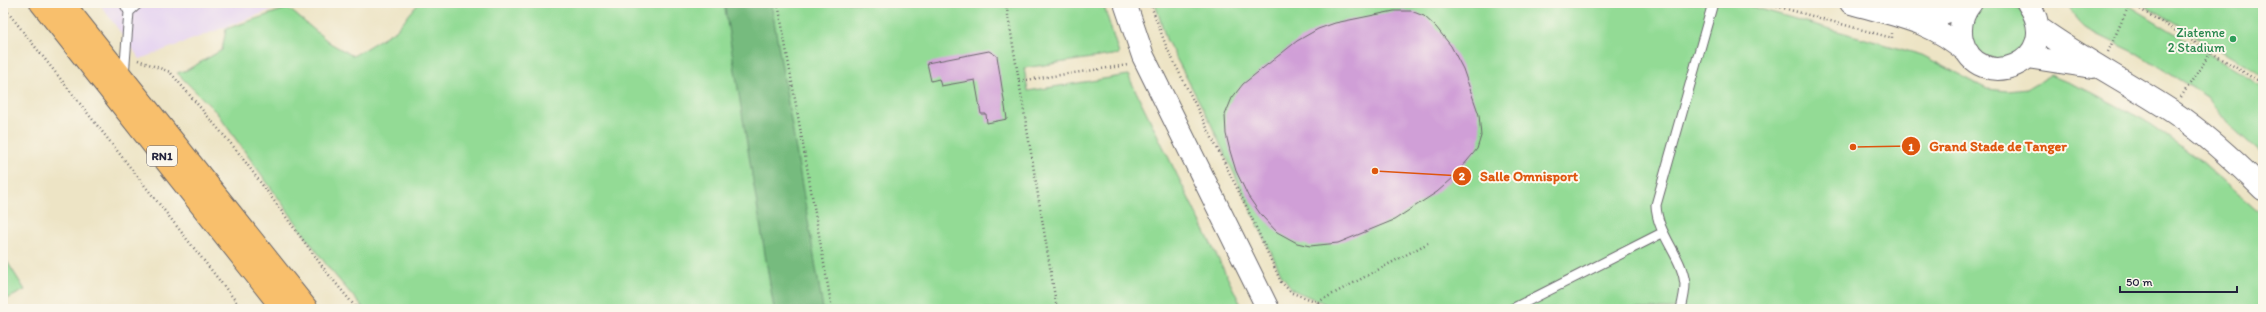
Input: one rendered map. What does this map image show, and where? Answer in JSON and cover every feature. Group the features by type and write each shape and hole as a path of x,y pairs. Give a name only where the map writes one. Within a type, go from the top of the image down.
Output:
{"highway":[{"name":"RN1","path":"41,3 283,309"},
{"name":"RN1","path":"63,3 123,81 307,309"}],"street":[{"path":"1125,3 1143,56 1268,309"},
{"path":"1851,3 1903,17 1941,32 1984,66 2000,69 2015,66 2028,58 2034,49 2039,28 2036,14 2028,3"},
{"path":"1903,17 1935,16 1971,3"},
{"path":"1968,53 1961,34 1961,23 1964,12 1971,3"},
{"path":"2039,28 2100,69 2173,112 2219,146 2263,189"},
{"path":"2028,58 2100,69"}],"lane":[{"path":"123,81 127,56 130,12 124,3"},
{"path":"130,12 139,3"},
{"path":"1681,309 1685,294 1684,276 1662,233 1656,215 1657,196 1713,3"},
{"path":"1512,309 1662,233"}],"path":[{"path":"778,3 832,309"},
{"path":"1006,3 1057,309"},
{"path":"1150,3 1166,46 1248,210 1281,282 1292,293 1318,302"},
{"path":"1765,3 1892,38 1903,17"},
{"path":"2100,69 2130,3 2263,84"},
{"path":"3,6 242,309"},
{"path":"2173,112 2191,80 2211,52"},
{"path":"127,56 170,72 238,152 325,270 357,309"},
{"path":"1019,81 1128,65"},
{"path":"1316,309 1318,302 1428,244"}],"shaded area":[{"path":"99,3 290,3 140,59"}],"green space":[{"path":"1999,1 2015,6 2023,14 2028,30 2023,46 2015,54 1999,59 1983,54 1975,46 1970,30 1975,14 1983,6"},
{"path":"419,3 1103,3 1119,54 1024,68 1028,91 1128,75 1243,309 364,309 328,267 217,113 177,73 187,70 222,50 226,29 288,8 330,43 353,56 396,30"},
{"path":"724,3 771,3 823,309 774,309"},
{"path":"1155,3 1739,3 1922,55 1987,89 2008,91 2027,89 2050,75 2091,92 2144,120 2200,160 2263,216 2263,309 1326,309 1328,305 1293,290 1282,276 1209,120 1166,39"},
{"path":"2067,3 2125,3 2263,87 2263,155 2228,124 2207,97 2138,54 2084,28 2078,22"},
{"name":"Ziatenne 2 Stadium","path":"2141,3 2263,3 2263,76"},
{"path":"3,255 25,290 3,301"}],"building":[{"path":"1394,11 1411,11 1424,16 1436,27 1451,46 1463,69 1479,115 1481,136 1477,149 1453,178 1437,192 1394,220 1338,243 1310,246 1297,243 1277,232 1261,215 1248,196 1236,171 1226,134 1225,115 1232,98 1243,84 1297,41 1318,29 1335,23"},
{"path":"989,51 997,56 1007,119 987,123 986,114 981,114 975,80 941,86 939,79 931,81 927,63"}],"place":[{"name":"Ziatenne 2 Stadium","path":"2233,39"},
{"name":"Grand Stade de Tanger","path":"1853,147"},
{"name":"Salle Omnisport","path":"1375,171"}]}
